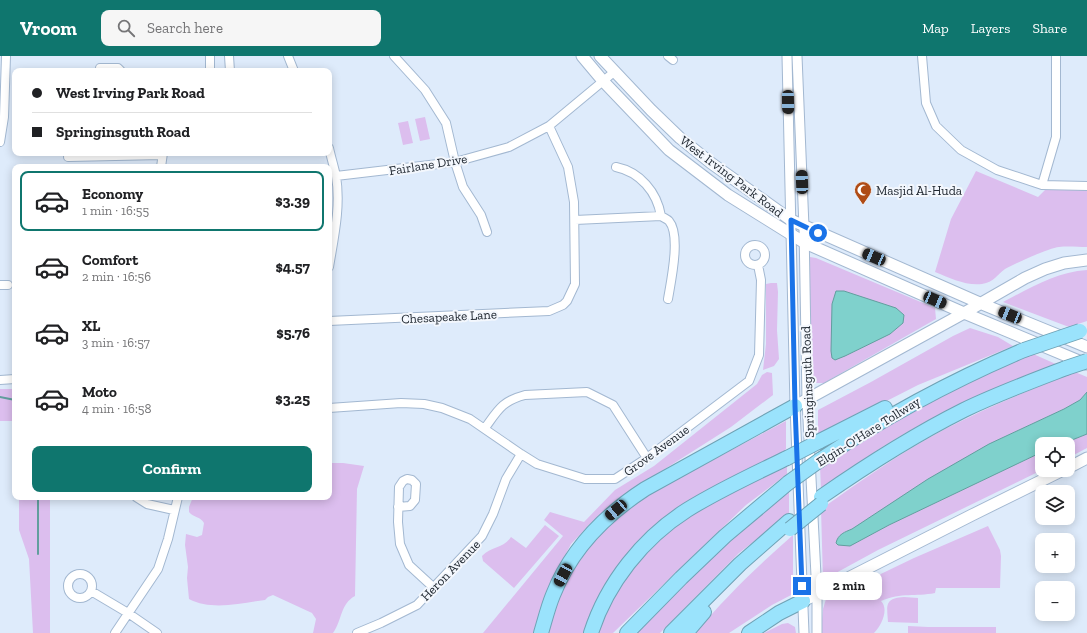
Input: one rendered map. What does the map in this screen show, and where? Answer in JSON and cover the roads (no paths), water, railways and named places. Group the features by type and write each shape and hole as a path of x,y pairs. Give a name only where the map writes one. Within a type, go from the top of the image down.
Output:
{"highway":[{"name":"Elgin-O'Hare Tollway","path":"628,633 709,550 754,510 820,460 879,422 958,379 1024,350 1083,330"},
{"path":"671,633 740,564 850,476 896,447 966,409 1028,382 1087,361"},
{"path":"591,633 607,596 620,574 637,552 667,524 687,510 716,493 935,384 958,379"},
{"path":"541,633 553,595 564,572 578,549 604,520 627,500 645,489 801,403"},
{"path":"686,633 739,574 790,525"},
{"path":"749,633 779,613 803,601"}],"main road":[{"name":"West Irving Park Road","path":"582,56 603,81 669,150 728,196 792,236 964,313 1087,364"},
{"name":"West Irving Park Road","path":"600,56 650,110 680,138 724,172 791,220 982,304 1087,347"},
{"path":"801,403 982,304 1025,278 1045,269 1064,263 1087,260"},
{"path":"1075,464 1087,458"},
{"path":"803,601 1050,477"}],"street":[{"path":"0,142 4,117 6,56"},
{"path":"210,56 210,68"},
{"path":"229,56 230,68"},
{"path":"288,56 293,68"},
{"path":"394,56 425,90 446,122 454,162 463,187 481,216 487,232"},
{"name":"Springinsguth Road","path":"787,56 791,220 801,403 817,595 817,633"},
{"name":"Springinsguth Road","path":"797,56 805,243 801,403 804,633"},
{"path":"922,56 926,103 936,126 961,150 997,170 1042,184 1087,186"},
{"path":"1042,184 1056,137 1056,56"},
{"path":"100,68 118,68"},
{"name":"Fairlane Drive","path":"336,176 454,162 509,147 549,126 614,72"},
{"path":"549,126 568,167 574,202 574,220 662,216 668,220 672,226 675,257 668,299"},
{"path":"68,157 100,156"},
{"path":"331,156 336,176 338,205 332,231"},
{"path":"616,167 625,169 638,177 651,189 659,205 662,216"},
{"name":"Chesapeake Lane","path":"332,322 549,311 563,305 567,301 575,284 574,220"},
{"name":"Grove Avenue","path":"332,408 424,404 442,408 458,413 486,428 521,454 538,464 585,479 615,479 647,458 749,381 759,355 761,280 758,265"},
{"path":"0,380 12,379"},
{"path":"486,428 500,407 510,399 518,396 588,392 613,405 647,458"},
{"name":"Heron Avenue","path":"357,633 417,604 434,588 482,536 493,514 506,479 521,454"},
{"path":"141,500 147,504 174,510"},
{"path":"115,633 158,569 168,540 177,500"},
{"path":"398,507 400,544 408,565 434,588"},
{"path":"91,591 128,613 157,633"}],"waterway":[{"path":"0,397 12,399"},
{"path":"38,500 38,554"}],"place":[{"name":"Masjid Al-Huda","path":"863,205"}]}
